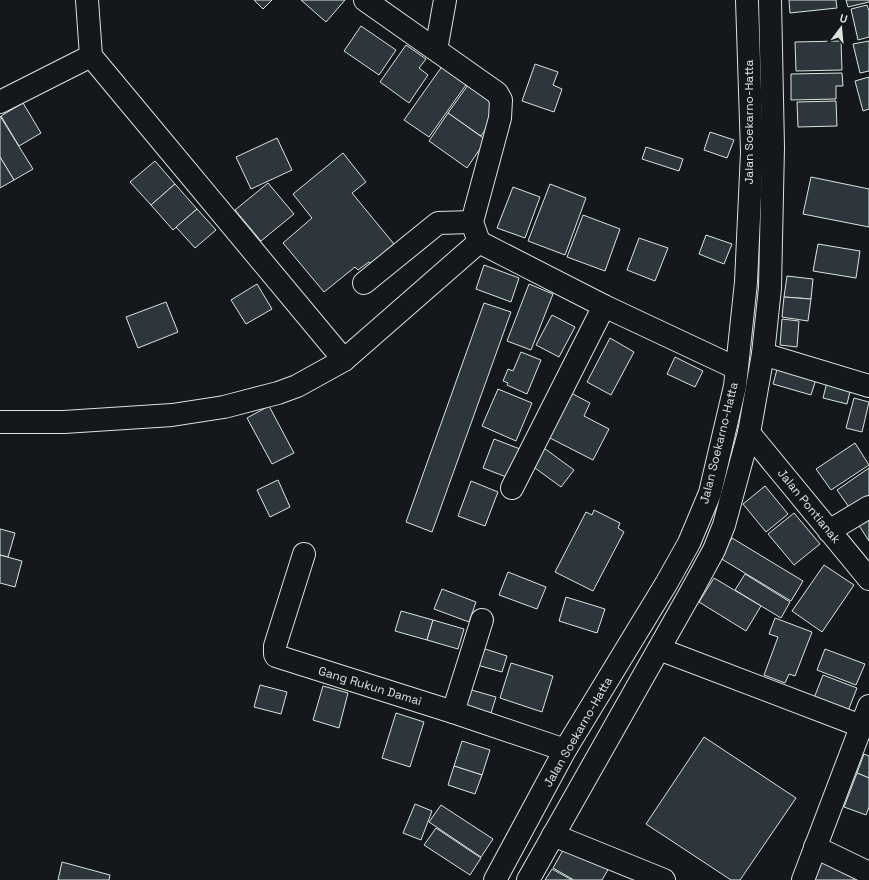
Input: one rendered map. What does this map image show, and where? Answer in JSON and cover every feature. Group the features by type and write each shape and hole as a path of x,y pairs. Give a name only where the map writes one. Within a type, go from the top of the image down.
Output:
{"street":[{"path":"87,0 91,56 344,360"},
{"path":"9,422 64,422 172,415 224,407 278,393 297,386 344,360 476,232 500,118 501,100 497,93 365,0"},
{"path":"436,50 444,0"},
{"name":"Jalan Soekarno-Hatta","path":"495,880 565,750 690,543 710,493 735,377 746,282 752,152 747,0"},
{"name":"Jalan Soekarno-Hatta","path":"528,880 660,649 704,568 724,525 749,434 763,354 770,288 773,147 770,0"},
{"path":"0,102 91,56"},
{"path":"364,283 438,223 476,232 604,306 735,377 756,392"},
{"path":"512,488 604,306"},
{"path":"763,354 869,386"},
{"name":"Jalan Pontianak","path":"749,434 869,579"},
{"path":"829,531 869,507"},
{"name":"Gang Rukun Damai","path":"304,554 275,646 276,656 453,712 565,750"},
{"path":"453,712 482,620"},
{"path":"660,649 861,726"},
{"path":"803,880 814,847 869,706"},
{"path":"553,835 664,880"},
{"path":"814,847 869,873"}],"building":[{"path":"254,0 272,0 263,9"},
{"path":"301,0 345,0 326,22"},
{"path":"789,0 836,0 837,8 790,13"},
{"path":"846,0 869,0 869,2 848,7"},
{"path":"867,5 869,11 869,37 858,40 851,9"},
{"path":"361,26 396,50 379,75 344,51"},
{"path":"841,41 842,70 796,71 795,42"},
{"path":"869,41 869,71 860,73 853,44"},
{"path":"406,45 426,59 419,68 428,75 409,103 380,82"},
{"path":"535,64 558,72 553,85 562,89 554,112 522,101"},
{"path":"443,65 468,82 429,137 404,120"},
{"path":"842,73 843,86 836,86 836,99 791,100 791,74"},
{"path":"869,77 869,109 863,111 855,81"},
{"path":"468,85 500,108 481,136 448,113"},
{"path":"836,101 837,126 798,127 797,102"},
{"path":"23,103 41,133 19,146 1,116"},
{"path":"448,113 486,140 467,168 429,141"},
{"path":"0,116 33,169 14,180 0,157"},
{"path":"710,132 734,140 727,158 704,150"},
{"path":"277,138 292,170 251,189 236,157"},
{"path":"646,147 683,159 679,171 642,159"},
{"path":"343,153 366,182 352,193 394,244 384,252 388,256 374,268 369,262 358,270 355,267 324,292 283,243 312,218 293,194"},
{"path":"0,157 14,180 0,188"},
{"path":"155,161 175,184 151,205 130,182"},
{"path":"811,177 869,189 869,227 803,214"},
{"path":"268,183 294,214 261,241 235,210"},
{"path":"175,184 197,209 173,230 151,205"},
{"path":"550,184 586,198 565,255 528,241"},
{"path":"513,187 540,197 525,238 497,228"},
{"path":"197,209 216,230 195,248 176,227"},
{"path":"583,215 620,229 605,271 567,257"},
{"path":"706,235 732,244 724,264 699,254"},
{"path":"639,238 668,248 655,281 627,270"},
{"path":"818,244 860,251 856,278 813,271"},
{"path":"484,265 519,278 511,302 476,289"},
{"path":"787,276 813,279 811,299 784,297"},
{"path":"257,284 272,309 246,324 231,300"},
{"path":"529,284 553,294 531,350 507,341"},
{"path":"784,297 811,299 808,321 782,317"},
{"path":"166,302 178,332 138,348 126,317"},
{"path":"484,303 511,312 432,532 406,522"},
{"path":"552,315 575,327 559,357 536,345"},
{"path":"782,319 799,321 797,347 780,345"},
{"path":"610,338 634,352 611,395 587,382"},
{"path":"521,352 541,360 527,394 507,385 508,383 503,381 508,369 513,371"},
{"path":"675,357 703,371 695,387 667,374"},
{"path":"779,362 818,373 811,395 773,384"},
{"path":"828,378 852,383 847,404 823,398"},
{"path":"498,389 532,403 516,441 482,426"},
{"path":"571,393 590,403 584,416 609,429 593,460 548,437"},
{"path":"854,398 869,402 862,432 846,428"},
{"path":"269,406 294,453 272,464 247,418"},
{"path":"494,439 520,449 509,478 483,468"},
{"path":"855,443 869,465 831,490 816,469"},
{"path":"544,448 574,470 561,487 531,465"},
{"path":"869,468 869,498 851,510 837,490"},
{"path":"278,480 290,507 270,517 257,490"},
{"path":"471,481 498,492 485,526 458,516"},
{"path":"765,486 788,514 766,532 743,504"},
{"path":"594,510 620,523 618,528 624,532 593,591 555,572 586,512 592,515"},
{"path":"794,513 820,544 794,565 768,534"},
{"path":"869,517 869,541 858,524"},
{"path":"0,529 15,533 8,557 0,555"},
{"path":"732,538 803,581 791,601 720,558"},
{"path":"0,555 22,561 15,587 0,583"},
{"path":"824,565 854,585 822,632 792,611"},
{"path":"508,572 546,587 537,609 499,595"},
{"path":"745,574 790,602 781,618 735,590"},
{"path":"714,578 761,606 746,631 699,602"},
{"path":"442,589 476,602 469,622 434,609"},
{"path":"566,597 605,609 597,633 559,621"},
{"path":"401,611 433,620 427,640 395,631"},
{"path":"775,618 812,632 795,676 789,674 785,683 764,675 778,637 769,634"},
{"path":"433,620 464,629 458,649 427,640"},
{"path":"482,648 507,656 502,672 477,665"},
{"path":"825,649 865,664 856,685 817,670"},
{"path":"511,663 553,676 542,712 500,698"},
{"path":"823,675 857,688 848,711 814,698"},
{"path":"260,685 287,692 281,714 254,707"},
{"path":"323,686 348,693 339,728 313,720"},
{"path":"468,689 496,697 491,713 463,705"},
{"path":"396,713 424,722 410,767 382,758"},
{"path":"704,737 796,798 740,880 731,880 646,824"},
{"path":"462,741 490,750 482,775 454,766"},
{"path":"864,754 869,756 869,778 857,773"},
{"path":"454,766 482,775 475,794 448,785"},
{"path":"857,773 869,778 869,807 866,815 844,807"},
{"path":"415,804 432,811 421,840 403,833"},
{"path":"441,805 493,839 481,857 429,822"},
{"path":"436,828 481,858 470,875 424,845"},
{"path":"567,843 609,868 602,880 574,880 553,868"},
{"path":"821,861 855,876 854,880 812,880"},
{"path":"62,862 110,875 109,880 58,880"},
{"path":"552,869 572,880 545,880"}]}
